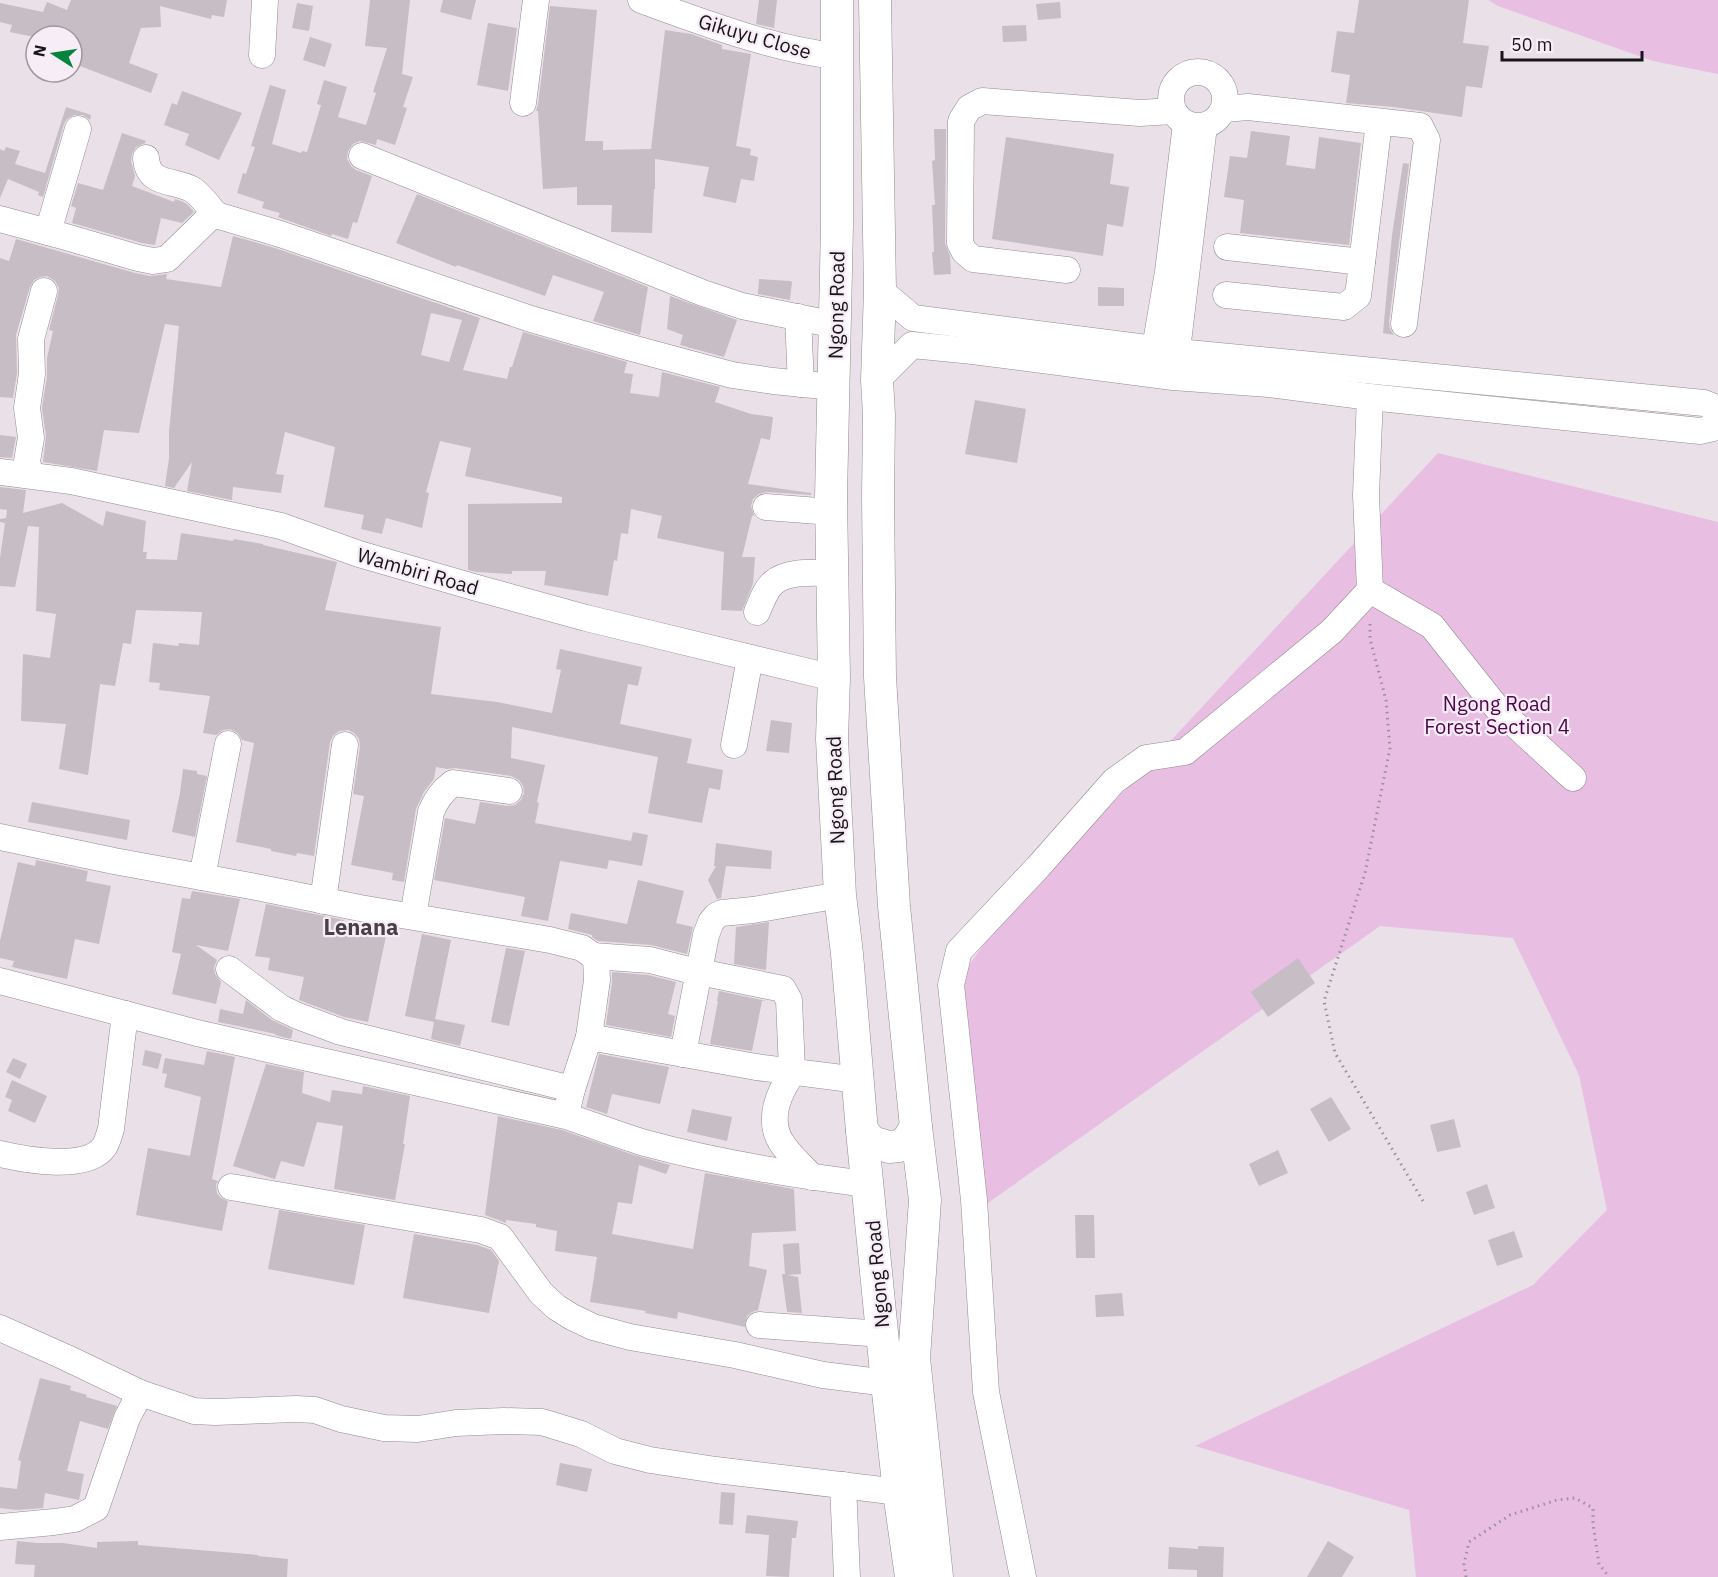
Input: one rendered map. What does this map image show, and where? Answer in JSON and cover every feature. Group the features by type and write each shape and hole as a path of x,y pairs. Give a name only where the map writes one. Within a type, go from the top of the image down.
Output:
{"main road":[{"name":"Ngong Road","path":"837,0 832,738 840,895 862,1131 899,1492 911,1577"},
{"name":"Ngong Road","path":"875,0 880,290 877,380 880,677 894,906 925,1200 914,1358 937,1577"},
{"path":"834,678 880,677"},
{"path":"862,1131 872,1142 889,1147 899,1146 908,1140 916,1127"}],"street":[{"path":"262,54 265,0"},
{"path":"523,103 537,0"},
{"name":"Gikuyu Close","path":"641,0 806,53 836,56"},
{"path":"1067,270 972,259 964,251 960,243 961,121 969,108 982,102 1140,114 1188,121 1212,123 1224,109 1226,100 1220,83 1214,77 1197,71 1188,73 1174,85 1171,93 1171,103 1188,121 1167,350 1162,376"},
{"path":"1224,109 1248,107 1420,126 1426,140 1404,324"},
{"path":"1226,295 1344,307 1358,296 1379,122"},
{"path":"48,232 78,129"},
{"path":"362,156 703,293 742,306 836,325"},
{"path":"146,158 147,167 154,176 195,191 216,215 280,234 531,319 628,347 732,375 834,387"},
{"path":"0,219 153,261 167,259 209,218 216,215"},
{"path":"1227,247 1362,262"},
{"path":"880,290 913,318 1167,350 1704,403 1718,409"},
{"path":"30,475 27,461 31,438 27,408 32,374 31,339 44,291"},
{"path":"798,317 801,384"},
{"path":"877,380 912,345 1162,376 1269,384 1370,397 1700,431 1718,427"},
{"path":"1023,1577 986,1392 974,1200 951,985 959,951 1114,781 1146,758 1185,752 1332,631 1370,590 1366,495 1370,397"},
{"name":"Wambiri Road","path":"0,472 71,481 281,526 359,554 586,618 834,678"},
{"path":"766,507 832,512"},
{"path":"757,612 772,583 789,574 833,573"},
{"path":"1370,590 1432,626 1497,708 1573,778"},
{"path":"734,745 750,658"},
{"path":"202,877 228,744"},
{"path":"323,901 345,745"},
{"path":"413,916 431,812 442,791 453,783 509,792"},
{"path":"0,837 323,901 550,940 582,948 596,958 597,980 590,1037 572,1089 566,1116"},
{"path":"683,1054 706,935 716,916 722,913 840,895"},
{"path":"592,956 650,960 783,989 789,1000 792,1072 779,1095 776,1126 781,1142 813,1178"},
{"path":"229,969 281,1008 341,1032 572,1089"},
{"path":"0,981 196,1033 566,1116 622,1136 690,1154 813,1178 867,1184"},
{"path":"0,1154 40,1161 71,1161 91,1158 104,1147 111,1130 125,1014"},
{"path":"590,1037 756,1067 858,1080"},
{"path":"355,1069 398,1046"},
{"path":"231,1187 481,1230 500,1237 541,1293 556,1307 593,1327 630,1337 735,1355 823,1375 888,1383"},
{"path":"759,1325 882,1334"},
{"path":"0,1328 140,1393 194,1411 315,1410 341,1419 384,1428 418,1430 456,1424 504,1421 542,1422 581,1434 615,1451 650,1460 899,1492"},
{"path":"0,1527 75,1519 96,1508 127,1418 140,1393"},
{"path":"843,1485 847,1577"}],"path":[{"path":"1370,590 1370,639 1386,700 1390,748 1365,873 1324,1001 1335,1053 1423,1201"},
{"path":"1466,1577 1464,1564 1469,1542 1510,1515 1557,1500 1575,1498 1593,1508 1599,1564 1609,1577"}],"green space":[{"path":"1488,0 1718,0 1718,74 1653,61 1498,6"},
{"name":"Ngong Road Forest Section 4","path":"1438,453 1718,522 1718,1577 1416,1577 1409,1510 1195,1446 1533,1285 1607,1210 1579,1075 1513,938 1380,926 985,1205 960,1022 966,969 993,932"}],"building":[{"path":"71,0 227,0 224,17 212,15 211,19 160,6 161,27 141,28 129,63 158,74 151,93 84,68 84,24 24,24 24,35 10,32 12,25 0,22 0,3 43,12 47,2 67,10"},
{"path":"370,0 410,0 402,74 413,77 403,107 407,108 395,145 377,139 376,145 360,141 353,144 348,151 347,159 351,166 372,176 357,223 353,222 348,239 332,234 331,236 278,217 280,213 262,208 264,202 237,193 255,147 251,146 270,85 286,90 272,144 301,153 302,151 307,152 321,105 317,104 324,80 347,87 338,117 366,125 376,93 373,92 387,48 365,46"},
{"path":"443,0 476,0 471,20 440,12"},
{"path":"759,0 777,0 774,28 756,24"},
{"path":"1359,0 1469,0 1463,43 1489,46 1482,88 1466,86 1462,117 1346,103 1350,75 1331,72 1337,31 1354,33"},
{"path":"1060,2 1061,18 1038,20 1036,4"},
{"path":"297,3 313,6 309,31 292,28"},
{"path":"550,6 597,10 585,141 603,141 603,150 651,149 665,30 691,34 722,45 722,49 751,54 736,146 751,149 750,155 758,157 754,181 741,179 736,203 703,196 709,167 655,159 652,233 611,232 612,205 577,205 577,187 543,189 538,111 536,111"},
{"path":"488,23 517,28 508,91 477,85"},
{"path":"1026,25 1027,41 1003,42 1002,26"},
{"path":"310,37 332,44 325,67 303,60"},
{"path":"182,91 242,113 219,160 185,145 189,134 164,125 172,103 177,105"},
{"path":"66,107 91,115 90,120 83,115 74,115 67,119 43,197 38,195 39,192 8,179 0,198 0,149 4,151 6,147 20,151 15,164 45,173"},
{"path":"934,129 946,129 945,243 950,256 951,274 934,275 932,205 935,205 932,161 935,160"},
{"path":"1251,131 1290,136 1286,165 1315,169 1319,137 1361,143 1349,245 1240,233 1244,200 1224,197 1230,156 1247,158"},
{"path":"122,133 146,141 136,147 132,154 131,161 135,176 132,186 174,202 175,199 181,201 194,212 182,223 161,218 155,245 72,223 76,208 71,206 78,183 103,190"},
{"path":"1006,137 1114,154 1110,184 1129,187 1123,227 1107,224 1103,256 992,239"},
{"path":"1403,163 1409,164 1389,322 1394,335 1383,333 1392,235"},
{"path":"417,194 648,287 640,335 593,321 604,292 553,275 545,296 457,265 456,267 396,243"},
{"path":"233,236 275,248 480,318 463,370 507,379 523,332 627,362 624,373 633,374 630,393 659,397 662,372 720,387 715,402 751,414 773,417 770,440 761,438 748,484 811,493 811,495 767,492 753,499 751,506 754,515 742,557 755,557 753,584 742,611 721,610 724,552 657,538 662,516 631,509 628,534 621,533 608,596 544,585 546,571 512,571 512,574 468,570 468,504 562,503 562,497 465,476 471,448 440,441 426,492 429,493 422,528 386,518 382,534 361,529 364,515 324,507 335,447 285,432 276,474 284,475 281,493 233,487 232,500 187,491 192,462 174,488 165,486 179,326 165,324 139,433 104,430 97,471 43,462 46,436 42,408 47,358 53,331 49,330 59,288 55,281 47,276 34,280 30,287 16,335 17,373 13,398 0,397 0,258 9,261 16,239 135,273 150,276 167,274 166,279 221,287","holes":["431,313 462,320 449,362 421,355"]},
{"path":"759,279 792,282 790,300 758,294"},
{"path":"1098,287 1124,288 1124,306 1098,306"},
{"path":"670,296 737,320 724,357 680,345 683,335 667,329"},
{"path":"975,400 1026,409 1017,463 965,454"},
{"path":"0,435 16,437 12,458 0,457"},
{"path":"0,487 26,490 23,513 62,503 103,526 106,511 146,521 143,552 147,552 146,559 177,560 181,533 263,544 337,562 325,610 441,627 431,694 497,702 552,713 561,670 556,669 560,649 642,667 638,686 628,684 620,724 692,739 687,763 723,770 720,790 709,788 702,823 648,813 658,757 512,727 511,758 545,765 535,823 631,841 633,832 648,835 642,866 609,860 607,869 560,861 548,921 521,916 525,897 434,880 445,818 475,824 480,802 515,805 524,793 519,780 511,776 436,767 434,779 424,792 416,809 404,882 392,880 393,873 351,865 364,796 353,794 360,747 359,739 348,730 339,731 330,742 314,856 297,853 296,856 236,842 254,743 242,740 238,733 230,729 223,730 216,735 203,733 210,696 159,690 160,683 149,682 153,643 178,646 179,643 199,645 202,612 136,610 131,644 123,643 115,686 100,684 88,775 59,769 66,724 21,721 23,654 50,658 56,614 36,611 39,527 28,526 15,587 0,586 0,558 5,523 0,522 0,519 6,518 7,510 0,509"},
{"path":"771,720 792,723 789,753 766,751"},
{"path":"183,769 197,771 197,774 207,776 195,837 172,832"},
{"path":"32,802 130,820 127,840 28,822"},
{"path":"716,843 772,851 771,869 726,866 721,898 717,899 708,880 716,866 714,866"},
{"path":"36,860 88,871 86,881 111,886 99,944 75,939 67,979 12,967 14,961 0,958 0,941 18,862 35,866"},
{"path":"638,880 684,891 676,923 693,927 687,954 651,945 598,941 592,935 568,929 571,913 627,924"},
{"path":"192,891 240,899 228,951 196,945 217,960 214,967 215,974 221,982 216,1004 172,994 181,954 172,952 182,898 190,899"},
{"path":"266,904 344,920 342,927 386,936 368,1022 344,1017 299,1000 304,977 268,970 270,958 255,956"},
{"path":"769,922 766,970 734,964 736,927"},
{"path":"422,934 451,940 435,1019 465,1025 460,1046 431,1039 434,1022 405,1016"},
{"path":"506,948 525,951 509,1026 491,1022"},
{"path":"1298,958 1315,983 1268,1017 1251,992"},
{"path":"612,972 648,975 676,982 668,1014 675,1016 671,1037 606,1025"},
{"path":"719,991 766,1001 762,1001 752,1051 710,1044"},
{"path":"246,1000 272,1020 293,1030 291,1039 218,1022 220,1009 243,1014"},
{"path":"145,1050 162,1054 158,1069 142,1065"},
{"path":"207,1051 235,1057 212,1179 218,1181 217,1193 228,1201 222,1231 136,1215 148,1148 190,1156 201,1097 164,1087 167,1074 162,1073 165,1058 204,1065"},
{"path":"599,1054 669,1067 660,1104 612,1094 607,1114 586,1107"},
{"path":"13,1058 27,1064 20,1079 6,1072"},
{"path":"266,1064 304,1072 302,1093 330,1102 332,1090 362,1094 363,1086 410,1096 403,1144 405,1144 395,1200 334,1189 343,1126 317,1122 304,1167 281,1161 275,1179 233,1166"},
{"path":"12,1080 47,1096 35,1123 8,1111 12,1100 5,1097"},
{"path":"1331,1097 1351,1129 1329,1142 1310,1109"},
{"path":"692,1109 732,1117 727,1141 687,1132"},
{"path":"498,1116 562,1130 670,1165 666,1174 639,1165 632,1204 618,1202 612,1234 693,1249 705,1173 794,1189 796,1231 752,1233 749,1266 767,1270 758,1310 747,1316 745,1327 678,1312 677,1319 645,1313 646,1311 590,1302 597,1257 555,1251 557,1231 536,1227 536,1224 506,1220 506,1223 485,1215"},
{"path":"1454,1119 1461,1147 1437,1152 1430,1125"},
{"path":"1278,1150 1288,1173 1259,1186 1249,1164"},
{"path":"1487,1184 1495,1208 1474,1215 1466,1192"},
{"path":"279,1210 365,1225 354,1285 268,1269"},
{"path":"1075,1215 1094,1215 1095,1258 1076,1258"},
{"path":"1514,1231 1523,1257 1497,1266 1488,1240"},
{"path":"414,1234 477,1245 491,1250 499,1261 489,1313 403,1298"},
{"path":"799,1243 801,1274 787,1275 798,1277 802,1313 787,1312 782,1274 785,1274 783,1244"},
{"path":"1122,1293 1124,1316 1096,1317 1095,1295"},
{"path":"40,1378 71,1386 70,1390 87,1395 86,1397 117,1406 108,1429 80,1421 67,1471 84,1474 79,1500 45,1493 43,1508 17,1510 0,1508 0,1487 17,1489 21,1461 18,1460"},
{"path":"560,1463 592,1469 587,1492 556,1485"},
{"path":"721,1492 735,1493 733,1525 719,1524"},
{"path":"747,1515 798,1521 796,1538 792,1538 789,1577 766,1576 769,1535 745,1533"},
{"path":"17,1541 63,1543 97,1548 97,1542 138,1541 138,1545 288,1559 287,1577 34,1577 35,1565 15,1564"},
{"path":"1328,1541 1354,1557 1342,1577 1307,1577"},
{"path":"1198,1546 1224,1547 1223,1577 1197,1577 1197,1570 1168,1569 1169,1547 1198,1549"}],"district":[{"name":"Lenana","path":"361,926"}]}
